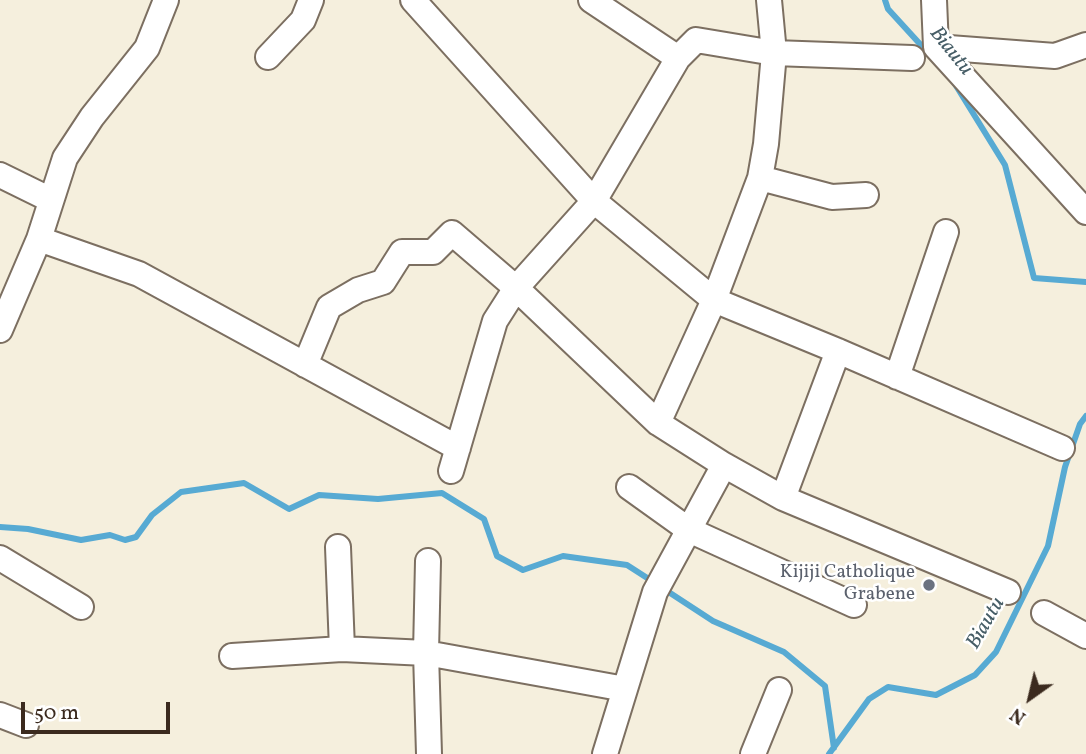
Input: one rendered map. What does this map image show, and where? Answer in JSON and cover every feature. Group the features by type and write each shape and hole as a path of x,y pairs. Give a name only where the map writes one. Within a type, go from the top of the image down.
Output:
{"street":[{"path":"0,330 39,239 65,158 92,117 147,48 166,0"},
{"path":"268,57 303,20 312,0"},
{"path":"413,0 594,201 714,300 1062,448"},
{"path":"591,0 678,58"},
{"path":"658,424 714,300 760,178 766,144 774,53 769,0"},
{"path":"934,0 936,47 1086,212"},
{"path":"39,239 139,274 305,365 454,459 495,321 516,288 594,201 678,58 696,40 774,53 912,58"},
{"path":"936,47 1055,56 1086,45"},
{"path":"0,175 51,200"},
{"path":"760,178 832,197 866,195"},
{"path":"897,377 946,232"},
{"path":"305,365 329,307 358,289 383,282 402,252 433,252 452,233 516,288 658,424 724,466 783,498 1008,592"},
{"path":"783,498 838,351"},
{"path":"605,754 660,582 724,466"},
{"path":"629,487 688,530 854,605"},
{"path":"338,547 342,649"},
{"path":"0,558 81,607"},
{"path":"428,561 426,653 429,754"},
{"path":"1044,613 1086,636"},
{"path":"232,656 342,649 426,653 625,689"},
{"path":"753,754 779,690"},
{"path":"0,715 26,725"}],"waterway":[{"name":"Biautu","path":"885,0 888,9 930,55"},
{"name":"Biautu","path":"955,84 1005,165 1034,278 1086,282"},
{"name":"Biautu","path":"829,754 869,699 888,687 936,695 975,675 996,652 1048,546 1065,467 1080,424 1086,416"},
{"path":"0,527 28,529 81,540 110,535 125,540 136,537 152,515 181,492 244,483 289,509 319,495 378,499 442,493 484,519 497,556 523,570 563,556 627,565 655,583"},
{"path":"664,589 713,621 784,652 825,686 834,748"}],"place":[{"name":"Kijiji Catholique Grabene","path":"929,585"}]}
